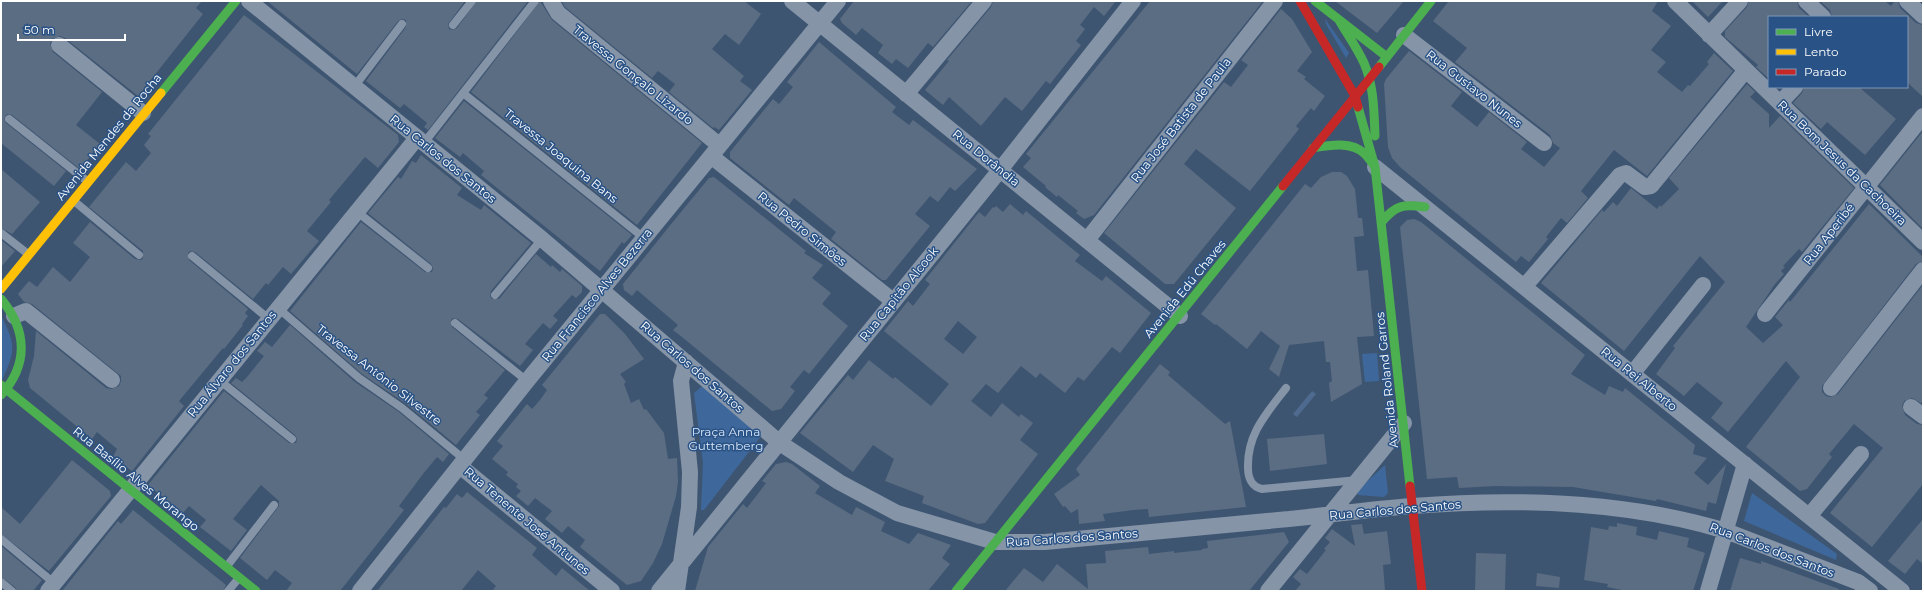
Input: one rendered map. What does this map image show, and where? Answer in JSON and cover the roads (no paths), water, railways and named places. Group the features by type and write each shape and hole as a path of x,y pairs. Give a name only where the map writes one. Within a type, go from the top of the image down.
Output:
{"street":[{"name":"Avenida Mendes da Rocha","path":"1,289 143,113 236,1"},
{"name":"Rua Carlos dos Santos","path":"249,1 542,239 780,443 839,482 897,513 996,542 1046,542 1412,506 1507,503 1580,506 1648,513 1726,531 1858,582 1870,591"},
{"name":"Travessa Gonçalo Lizardo","path":"551,1 558,12 715,151"},
{"name":"Rua Dorândia","path":"792,1 1180,316"},
{"name":"Rua Francisco Alves Bezerra","path":"360,591 527,381 838,1"},
{"path":"906,94 984,1"},
{"name":"Rua Capitão Alcook","path":"677,591 682,562 1000,170 1133,1"},
{"name":"Rua José Batista de Paula","path":"1087,240 1275,1"},
{"name":"Avenida Roland Garros","path":"1300,1 1355,96 1375,167"},
{"name":"Avenida Roland Garros","path":"1315,1 1339,20 1362,58 1370,78 1374,102 1375,167 1422,591"},
{"name":"Avenida Edú Chaves","path":"956,591 1180,316 1431,1"},
{"name":"Rua Bom Jesus da Cachoeira","path":"1675,1 1923,242"},
{"path":"1709,35 1740,1"},
{"path":"1806,1 1822,16"},
{"path":"1907,1 1923,16"},
{"path":"1339,20 1386,57"},
{"name":"Rua Gustavo Nunes","path":"1404,35 1544,143"},
{"path":"59,45 143,113"},
{"path":"1524,287 1620,175 1630,175 1648,188 1654,184 1746,70"},
{"path":"1780,103 1794,88"},
{"name":"Rua Aperibé","path":"1765,314 1923,116"},
{"name":"Rua Álvaro dos Santos","path":"51,587 356,211 420,140"},
{"path":"1313,148 1327,145 1345,146 1355,149 1365,154 1375,167"},
{"name":"Rua Pedro Simões","path":"715,151 893,301"},
{"name":"Rua Rei Alberto","path":"1375,167 1902,591"},
{"path":"1381,223 1390,210 1397,206 1407,204 1425,207"},
{"path":"1831,388 1923,270"},
{"path":"1632,374 1703,285"},
{"path":"1,300 14,316 20,330 22,346 21,362 16,376 3,390"},
{"path":"14,316 26,310 112,380"},
{"path":"659,591 682,562 689,507 690,472 680,381 686,362"},
{"name":"Rua Basílio Alves Morango","path":"3,390 130,489 256,591"},
{"path":"1268,591 1404,422"},
{"path":"1810,516 1861,454"},
{"name":"Rua Tenente José Antunes","path":"463,463 612,591"},
{"path":"1708,591 1745,464"}],"lane":[{"path":"453,25 472,1"},
{"path":"420,140 463,93 535,1"},
{"path":"354,87 402,24"},
{"name":"Travessa Joaquina Bans","path":"463,93 644,238"},
{"path":"10,119 88,182"},
{"path":"73,200 139,255"},
{"path":"356,211 428,268"},
{"path":"1,233 29,255"},
{"path":"495,295 542,239"},
{"name":"Travessa Antônio Silvestre","path":"192,256 402,408 463,463"},
{"path":"455,323 527,381"},
{"path":"219,380 292,439"},
{"path":"1286,388 1253,434 1247,453 1248,474 1252,483 1256,488 1262,489 1358,480"},
{"path":"226,566 274,505"},
{"path":"1,538 51,587"},
{"path":"228,591 240,577"},
{"path":"1,582 12,591"}],"park label":[{"name":"Praça Anna Guttemberg","path":"726,439"}]}
